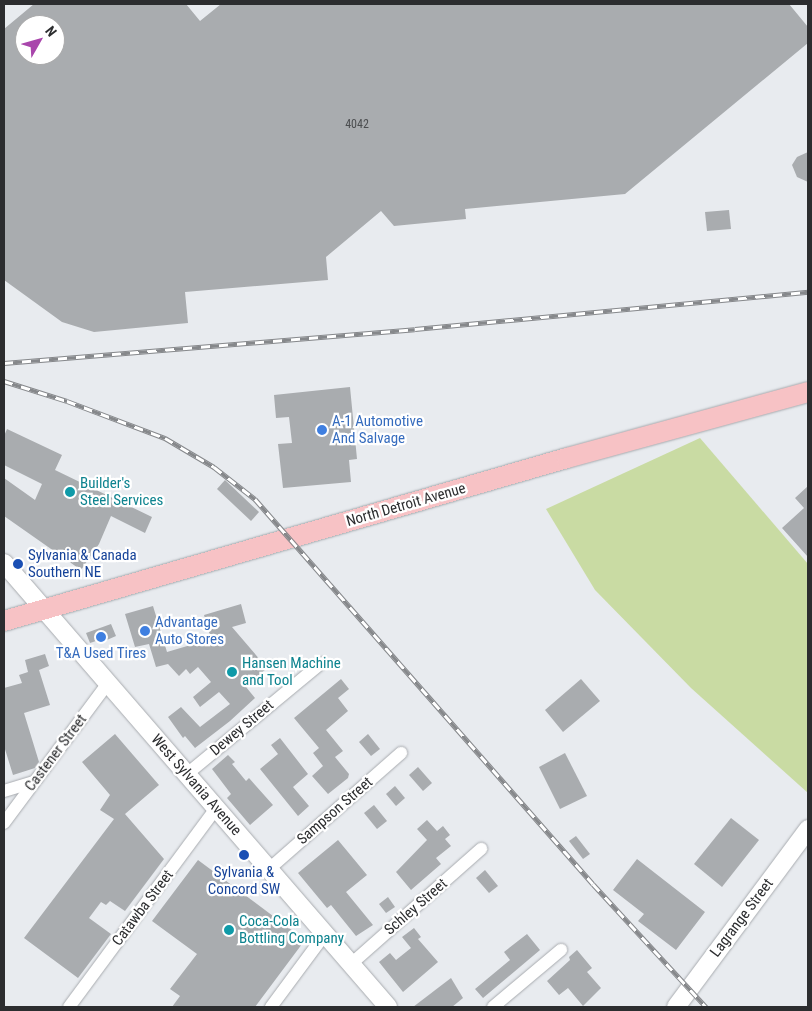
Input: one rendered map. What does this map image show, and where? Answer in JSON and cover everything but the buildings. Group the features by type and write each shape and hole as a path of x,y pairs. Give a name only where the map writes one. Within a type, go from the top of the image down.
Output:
{"main road":[{"name":"North Detroit Avenue","path":"4,620 567,458 808,392"},
{"name":"West Sylvania Avenue","path":"4,563 388,1007"},
{"name":"Lagrange Street","path":"676,1007 808,829"}],"street":[{"name":"Dewey Street","path":"187,774 321,663"},
{"name":"Castener Street","path":"4,823 108,683"},
{"name":"Sampson Street","path":"269,869 400,753"},
{"path":"4,791 34,782"},
{"name":"Catawba Street","path":"69,1007 216,808"},
{"name":"Schley Street","path":"351,964 481,849"},
{"path":"271,1007 325,934"},
{"path":"494,1007 561,950"}],"green space":[{"path":"700,438 808,564 808,793 691,688 595,590 546,509"}],"railway":[{"path":"4,363 415,329 808,292"},
{"path":"4,381 67,401 165,438 214,467 255,499 593,884 706,1007"}],"place":[{"name":"A-1 Automotive And Salvage","path":"322,430"},
{"name":"Builder's Steel Services","path":"70,492"},
{"name":"Sylvania & Canada Southern NE","path":"18,564"},
{"name":"Advantage Auto Stores","path":"145,631"},
{"name":"T&A Used Tires","path":"101,637"},
{"name":"Hansen Machine and Tool","path":"232,672"},
{"name":"Sylvania & Concord SW","path":"244,855"},
{"name":"Coca-Cola Bottling Company","path":"229,930"}]}
